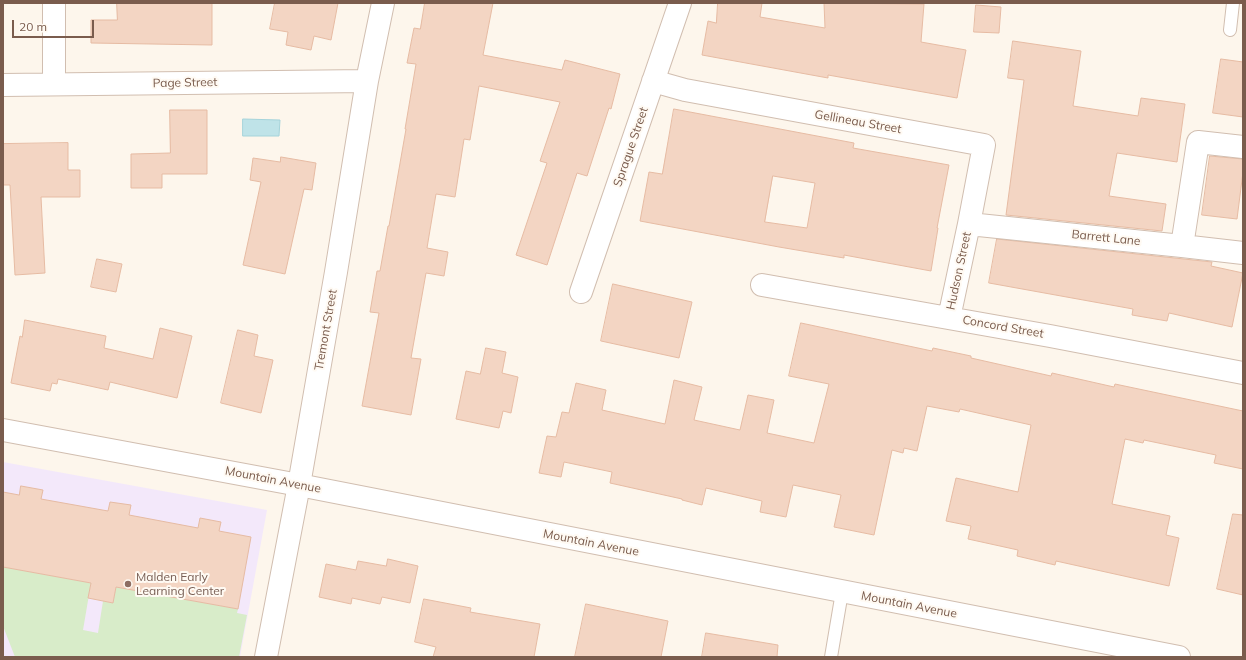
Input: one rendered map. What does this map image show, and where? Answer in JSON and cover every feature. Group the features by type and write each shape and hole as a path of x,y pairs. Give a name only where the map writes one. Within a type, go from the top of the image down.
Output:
{"street":[{"path":"54,3 54,84"},
{"name":"Tremont Street","path":"266,657 337,265 367,80 383,3"},
{"name":"Sprague Street","path":"581,292 680,3"},
{"name":"Page Street","path":"3,85 367,80"},
{"name":"Gellineau Street","path":"653,81 685,90 984,145 969,224"},
{"path":"1182,246 1198,142 1243,148"},
{"name":"Barrett Lane","path":"969,224 1243,253"},
{"name":"Hudson Street","path":"949,318 969,224"},
{"name":"Concord Street","path":"762,284 1243,373"},
{"name":"Mountain Avenue","path":"3,430 298,485 1179,657"}],"lane":[{"path":"1230,30 1233,3"},
{"path":"831,657 842,592"}],"shaded area":[{"name":"Malden Early Learning Center","path":"3,462 267,510 240,657 3,657"}],"green space":[{"path":"4,567 91,583 83,630 98,633 103,601 113,603 116,587 238,609 237,613 247,615 239,657 15,657 3,626"}],"water":[{"path":"243,119 280,120 279,136 243,136"}],"building":[{"path":"117,3 212,3 212,45 91,43 91,20 117,20"},
{"path":"275,3 338,3 331,40 314,36 311,50 286,45 288,32 270,29"},
{"path":"425,3 493,3 483,55 562,70 565,60 620,74 611,109 609,108 587,176 577,173 547,265 516,255 547,163 540,161 560,102 479,86 470,140 464,139 455,197 436,194 427,248 448,252 444,276 426,273 411,358 421,359 411,415 362,406 379,313 370,312 377,271 380,271 389,226 416,64 407,63 414,28 420,29"},
{"path":"718,3 762,3 760,17 825,28 824,3 924,4 921,42 966,50 957,98 828,75 828,78 702,55 708,21 716,23"},
{"path":"976,5 1001,7 999,33 974,32"},
{"path":"1013,41 1081,51 1073,106 1138,116 1141,98 1185,104 1177,162 1117,153 1109,196 1166,204 1162,231 1006,215 1024,80 1008,78"},
{"path":"1221,59 1243,62 1243,117 1213,113"},
{"path":"674,109 854,143 853,148 949,165 937,228 931,271 844,255 844,258 779,247 640,221 649,172 662,174","holes":["773,176 815,183 807,228 765,222"]},
{"path":"170,110 207,110 207,174 162,174 162,188 131,188 131,154 170,153"},
{"path":"68,143 68,170 80,170 80,197 41,197 45,273 15,275 10,185 3,185 3,144"},
{"path":"1210,156 1243,159 1243,172 1237,219 1202,215"},
{"path":"281,157 316,163 312,190 304,189 285,274 243,265 261,182 250,180 253,158 280,162"},
{"path":"997,239 1212,262 1211,266 1243,273 1232,327 1169,313 1167,321 1132,315 1133,309 989,283"},
{"path":"97,259 122,264 116,292 91,287"},
{"path":"613,284 692,302 679,358 601,341"},
{"path":"25,320 106,336 104,348 153,359 160,328 192,336 177,398 110,382 108,390 58,379 57,384 52,383 50,391 11,383 20,336 22,337"},
{"path":"801,323 932,351 933,348 971,356 971,358 1051,376 1052,373 1114,387 1115,384 1243,411 1243,469 1214,463 1216,455 1144,440 1143,443 1125,439 1112,504 1170,516 1166,535 1179,538 1169,586 1056,561 1055,565 1017,556 1018,550 968,539 971,526 946,521 956,478 1018,492 1031,425 960,409 959,412 927,406 917,451 904,448 903,453 892,450 874,535 834,527 841,495 793,485 786,517 760,512 762,501 706,488 702,505 610,483 612,472 564,462 561,477 539,473 547,436 556,437 562,412 569,413 576,383 606,390 602,410 665,424 674,380 702,387 694,420 740,430 748,395 774,400 767,433 814,443 829,384 789,376"},
{"path":"238,330 258,335 254,356 273,360 261,413 221,403"},
{"path":"486,348 506,352 502,373 518,377 511,413 503,411 499,428 456,419 466,371 480,374"},
{"path":"21,486 43,490 41,499 108,511 110,502 131,505 129,515 198,528 200,518 221,522 219,531 251,537 238,609 116,587 113,603 88,598 91,583 3,567 3,492 19,495"},
{"path":"1233,514 1243,515 1243,595 1217,589"},
{"path":"388,559 418,566 410,603 382,597 380,604 352,598 351,604 319,597 326,564 356,570 358,561 386,566"},
{"path":"424,599 471,608 470,612 540,624 534,657 433,657 436,647 415,642"},
{"path":"586,604 668,621 661,657 575,657"},
{"path":"706,633 778,645 777,657 702,657"}],"place":[{"name":"Malden Early Learning Center","path":"128,584"}]}
